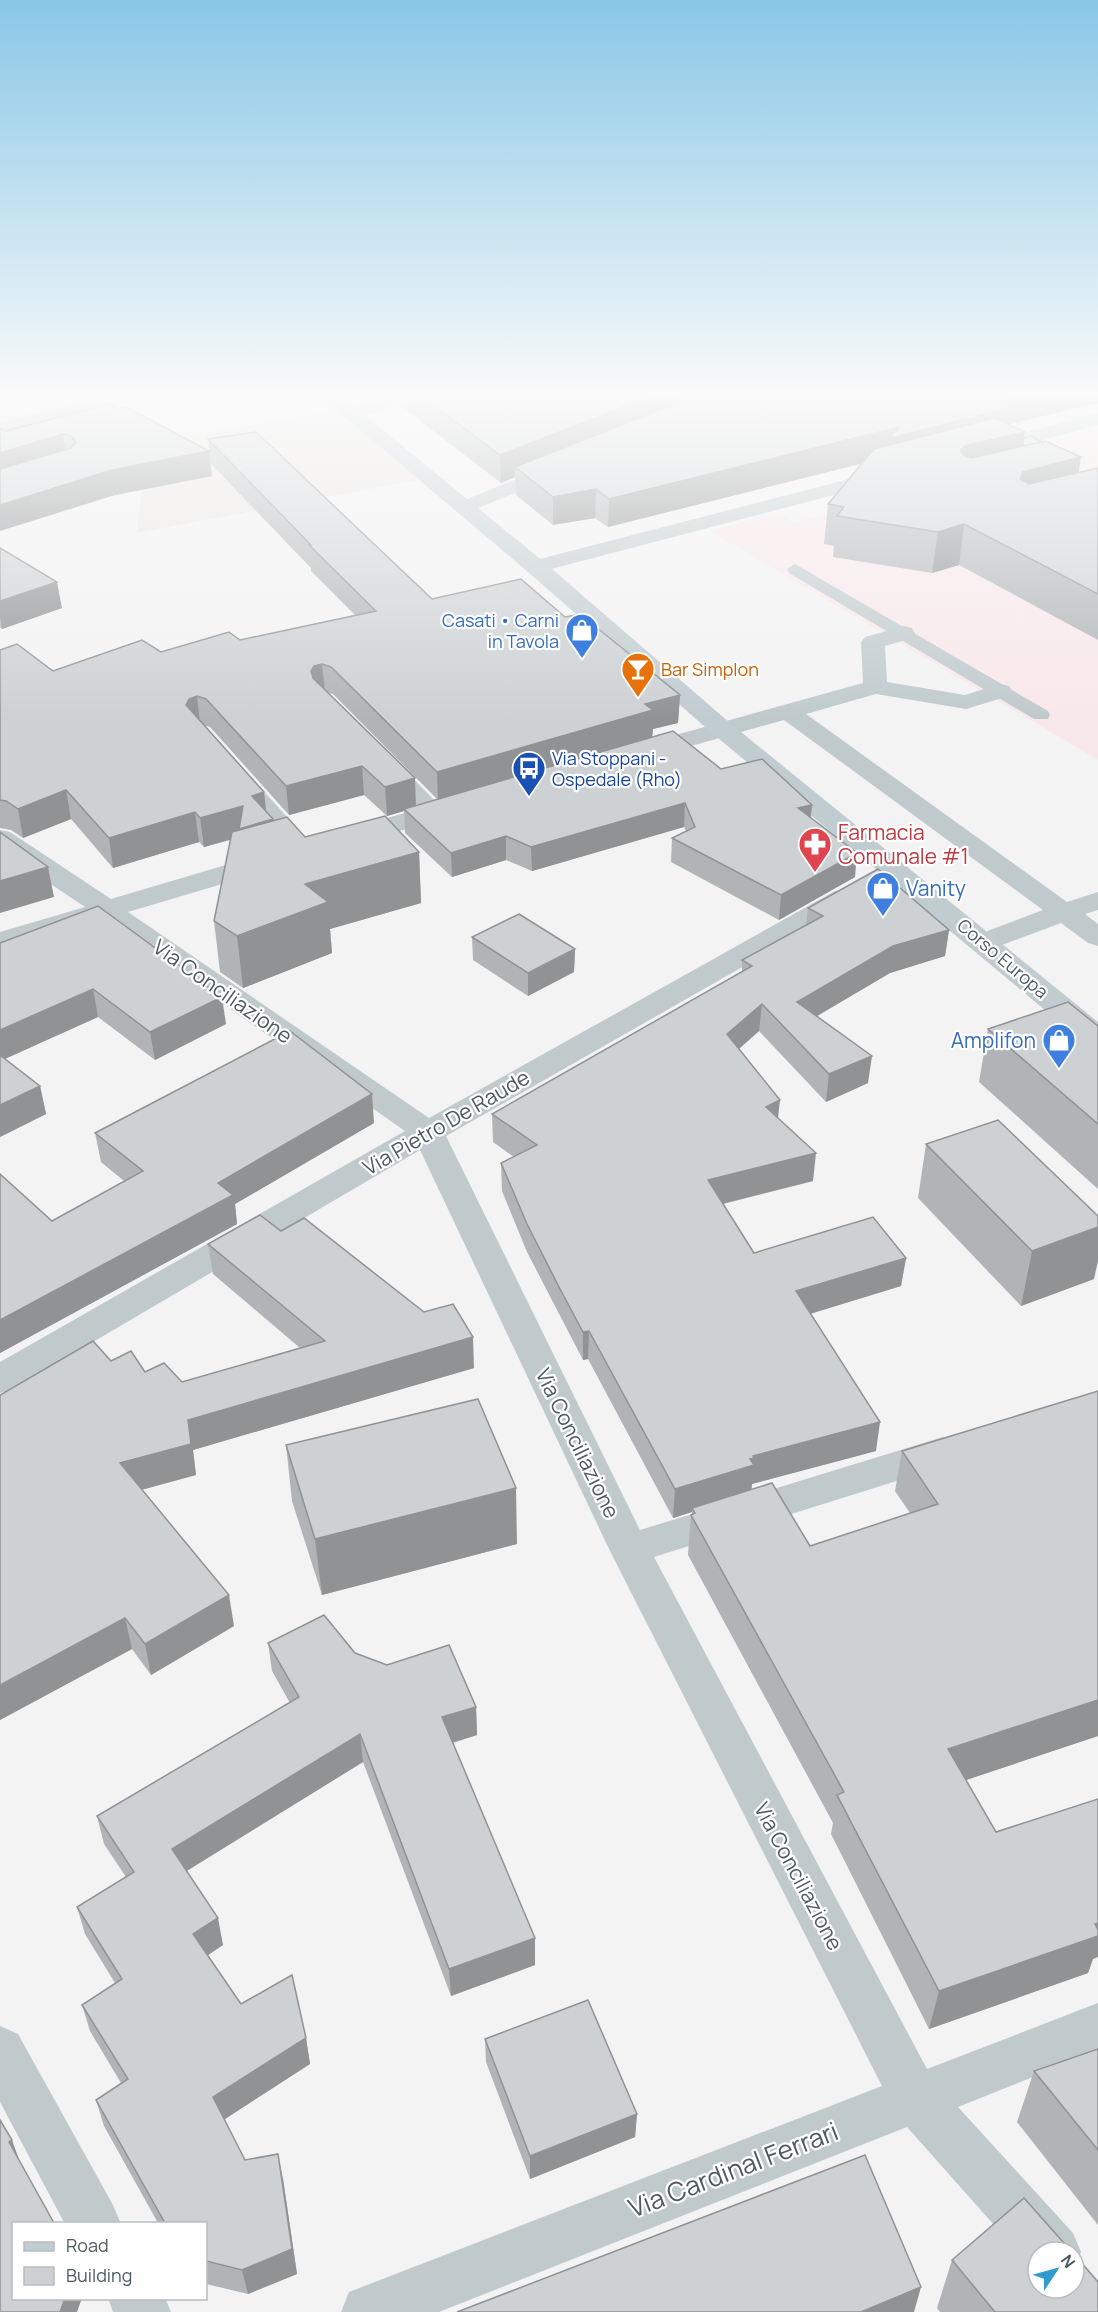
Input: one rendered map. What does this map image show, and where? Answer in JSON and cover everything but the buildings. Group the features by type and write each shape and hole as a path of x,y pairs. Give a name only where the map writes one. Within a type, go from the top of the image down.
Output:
{"main road":[{"name":"Corso Europa","path":"459,503 721,728 1098,1038"}],"street":[{"path":"464,507 474,503"},
{"path":"536,567 780,503"},
{"path":"875,687 873,642 903,633"},
{"path":"618,759 721,728 875,687 966,702 1000,691"},
{"path":"787,711 1098,937"},
{"path":"0,941 469,802"},
{"name":"Via Conciliazione","path":"0,838 108,908 135,931 428,1132 629,1549 915,2098 1044,2240"},
{"name":"Via Pietro De Raude","path":"0,1379 428,1132 895,869"},
{"path":"984,942 1098,900"},
{"path":"629,1549 972,1443"},
{"name":"Via Cardinal Ferrari","path":"369,2312 1098,2026"},
{"path":"0,2052 93,2222"}],"lane":[{"path":"795,569 1041,715"},
{"path":"380,756 435,812"},
{"path":"231,766 306,850"}],"shaded area":[{"path":"140,503 296,503 137,533"},
{"path":"865,503 1098,503 1098,760 710,531 778,513 794,522"}],"place":[{"name":"Casati • Carni in Tavola","path":"582,659"},
{"name":"Bar Simplon","path":"638,698"},
{"name":"Via Stoppani - Ospedale (Rho)","path":"529,797"},
{"name":"Farmacia Comunale #1","path":"815,873"},
{"name":"Vanity","path":"883,917"},
{"name":"Amplifon","path":"1059,1069"}]}
